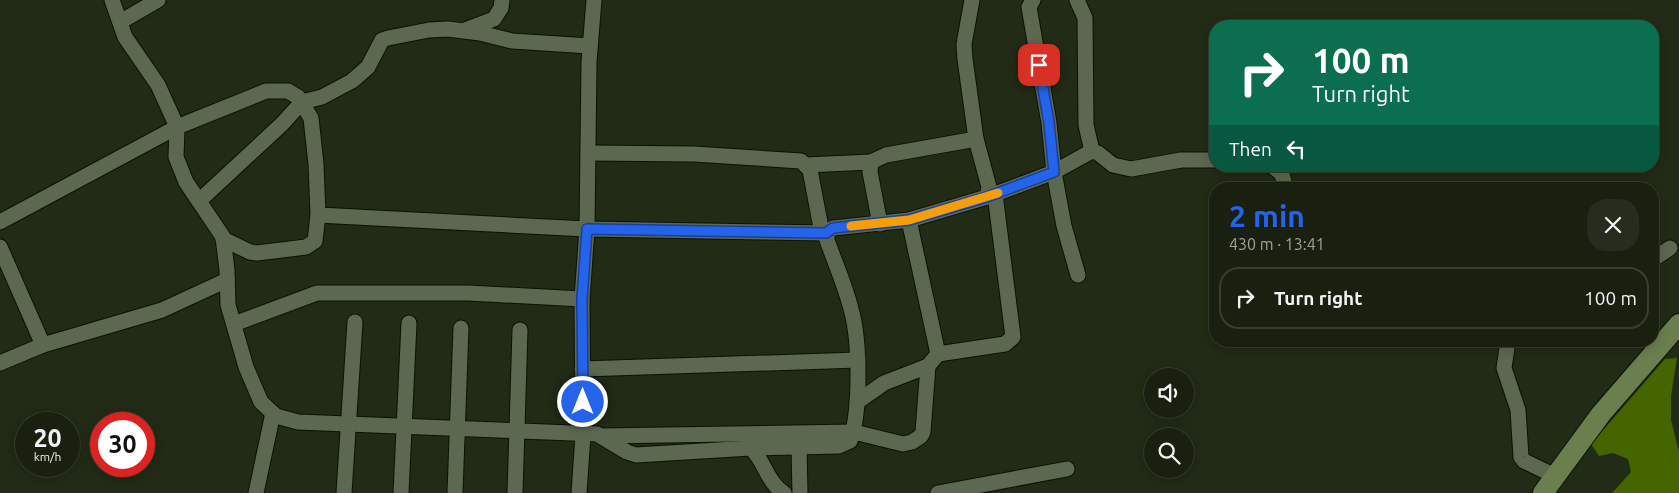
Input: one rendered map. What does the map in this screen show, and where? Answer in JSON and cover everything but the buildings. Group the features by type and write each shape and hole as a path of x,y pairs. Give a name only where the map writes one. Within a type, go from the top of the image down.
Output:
{"main road":[{"path":"1659,339 1679,324"},
{"path":"1543,493 1652,347"}],"street":[{"path":"112,0 125,37 158,85 178,127 176,157 186,182 223,240 228,280 228,305 246,367 262,402 276,416 298,422 601,436 854,432 903,444 912,442 921,436 923,432 928,366"},
{"path":"120,22 158,0"},
{"path":"461,32 494,19 502,0"},
{"path":"579,493 583,435 582,299 587,229 590,46 594,0"},
{"path":"857,402 884,383 928,366 938,354 1005,344 1012,338 991,195 976,139 964,44 972,0"},
{"path":"1077,0 1085,18 1086,125 1092,151"},
{"path":"1026,2 1049,123 1054,172 1064,226 1078,274"},
{"path":"199,201 282,124 302,102 322,97 352,81 368,67 382,40 430,30 448,29 512,40 590,46"},
{"path":"0,222 178,127 266,91 288,91 298,97 310,118 316,164 318,215 315,242 306,247 257,253 250,252 223,240"},
{"path":"806,165 871,162 886,155 976,139"},
{"path":"318,215 587,229 824,233 833,228 909,220 991,195 1054,172 1092,151 1098,153 1113,165 1131,169 1181,160 1209,160"},
{"path":"588,153 694,154 801,160 810,170 824,233 852,310 858,360 854,432 850,441 845,445 636,455 627,452 601,436"},
{"path":"871,162 870,172 880,224"},
{"path":"909,220 938,354"},
{"path":"0,247 43,345"},
{"path":"1659,255 1670,248"},
{"path":"0,363 43,345 162,310 228,280"},
{"path":"234,324 317,293 468,293 582,299"},
{"path":"344,493 354,322"},
{"path":"401,493 409,323"},
{"path":"455,493 461,328"},
{"path":"515,493 520,330"},
{"path":"1507,347 1504,368 1518,410 1521,457 1524,461 1555,476"},
{"path":"582,369 858,360"},
{"path":"256,493 273,413"},
{"path":"799,446 800,493"},
{"path":"751,448 762,460 769,480 784,493"},
{"path":"938,493 1067,469"}],"shaded area":[{"path":"1677,358 1671,396 1671,420 1679,452 1679,493 1612,493 1631,472 1628,459 1613,453 1599,456 1591,444 1665,359"}],"slow traffic":[{"path":"851,226 909,220 998,193"}],"route":[{"path":"583,402 582,299 587,229 826,233 833,228 909,220 987,197 1054,172 1049,123 1039,65"}]}
